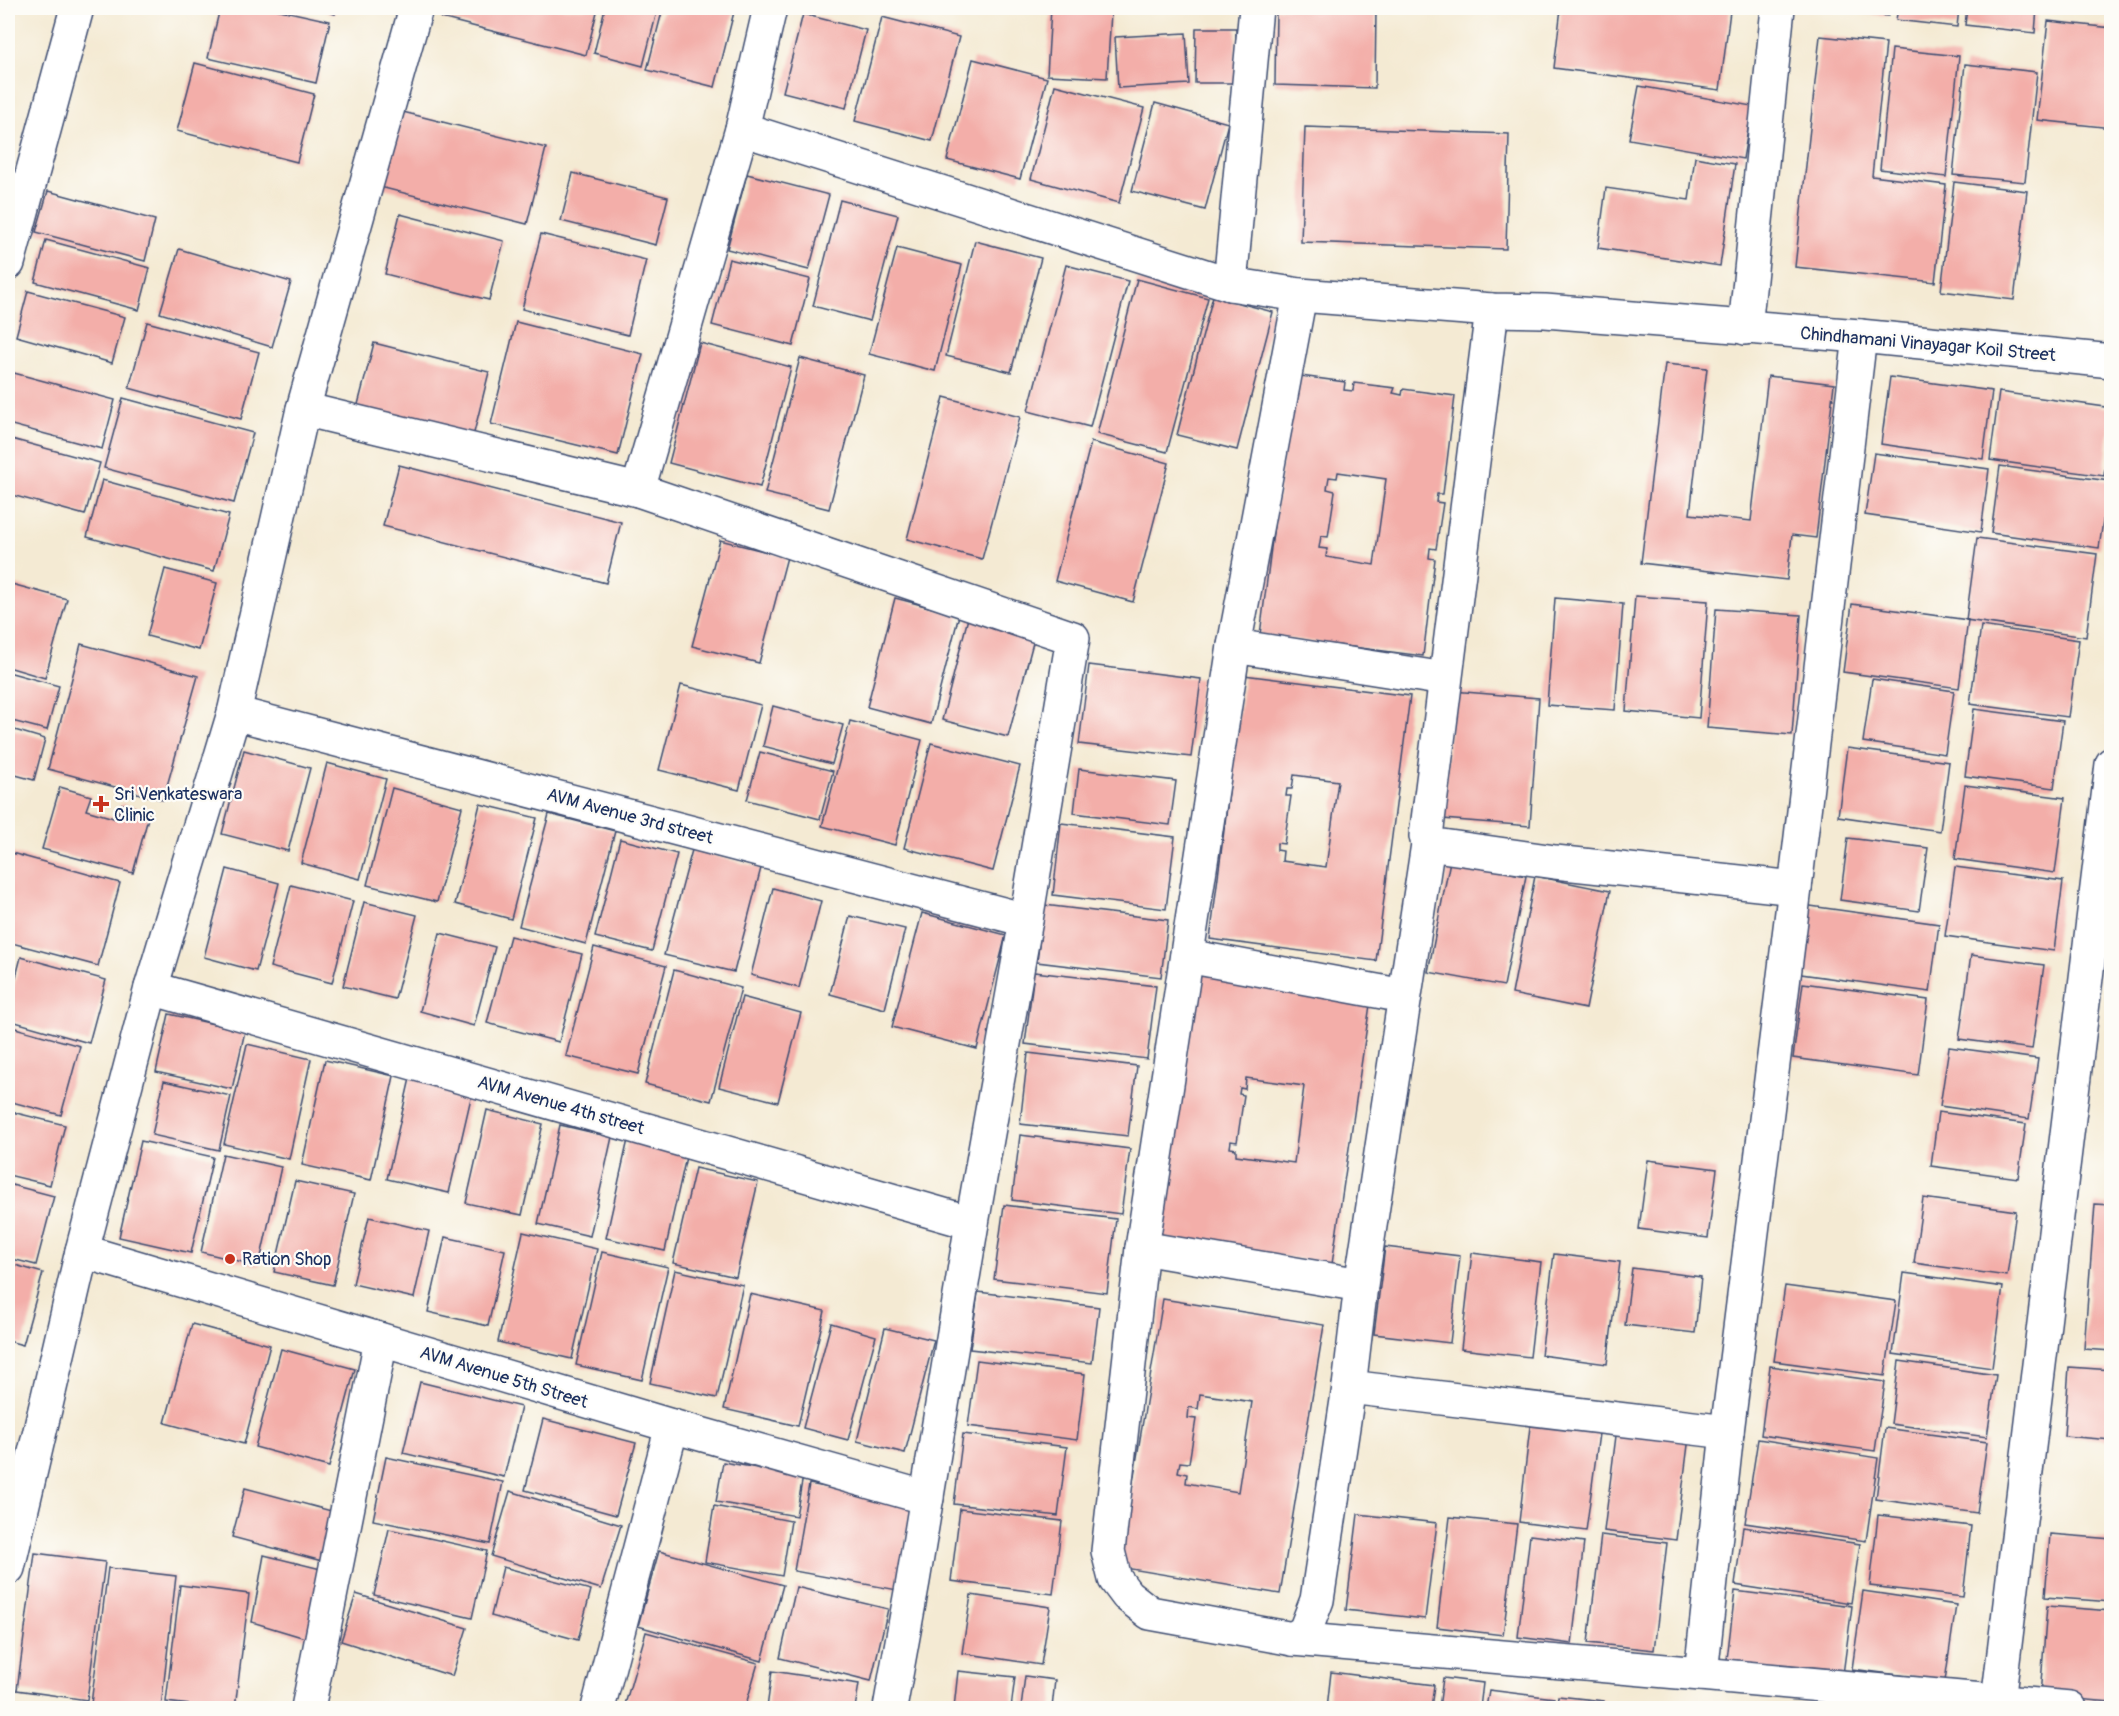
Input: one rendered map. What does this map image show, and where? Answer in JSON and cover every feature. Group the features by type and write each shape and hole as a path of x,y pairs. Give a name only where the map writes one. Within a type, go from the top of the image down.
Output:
{"street":[{"path":"8,263 76,8"},
{"path":"8,1568 82,1251 151,988 234,713 303,409 416,8"},
{"path":"638,490 742,129 770,8"},
{"path":"1230,284 1256,8"},
{"path":"1745,328 1778,8"},
{"name":"Chindhamani Vinayagar Koil Street","path":"742,129 1230,284 1300,295 1492,310 1545,311 1860,336 2112,361"},
{"path":"1300,295 1234,646 1142,1248 1108,1539 1109,1562 1115,1579 1127,1595 1150,1612 1293,1639 2070,1708"},
{"path":"1293,1639 1305,1631 1317,1600 1349,1387 1360,1285 1428,844 1426,836 1492,310"},
{"path":"1701,1674 1727,1432 1795,888 1860,336"},
{"path":"303,409 638,490 1073,638 890,1708"},
{"path":"1234,646 1445,680"},
{"name":"AVM Avenue 3rd street","path":"234,713 1026,920"},
{"path":"1998,1702 2112,764"},
{"path":"1428,844 1555,862 1795,888"},
{"path":"1187,956 1404,996"},
{"name":"AVM Avenue 4th street","path":"151,988 972,1223"},
{"path":"1142,1248 1360,1285"},
{"name":"AVM Avenue 5th Street","path":"82,1251 672,1426 927,1498"},
{"path":"308,1708 381,1340"},
{"path":"1349,1387 1727,1432"},
{"path":"598,1708 672,1426"}],"building":[{"path":"220,8 271,8 330,21 316,83 208,58"},
{"path":"314,8 336,8 335,14"},
{"path":"444,8 598,8 586,55 441,18"},
{"path":"605,8 658,8 643,66 594,53"},
{"path":"663,8 735,8 715,87 647,70"},
{"path":"1051,8 1111,12 1107,78 1047,75"},
{"path":"1276,8 1376,8 1375,88 1275,85"},
{"path":"1561,8 1700,8 1730,11 1720,90 1554,68"},
{"path":"1822,8 1889,8 1888,16"},
{"path":"1898,8 1959,8 1957,27 1896,20"},
{"path":"1967,8 2037,8 2035,33 1965,25"},
{"path":"803,14 866,30 846,108 783,92"},
{"path":"882,17 959,37 932,141 855,121"},
{"path":"2048,21 2112,28 2112,128 2037,120"},
{"path":"1196,28 1236,28 1236,83 1195,83"},
{"path":"1186,33 1189,84 1118,88 1115,37"},
{"path":"1820,36 1886,43 1872,176 1946,185 1935,282 1795,267"},
{"path":"1892,49 1959,56 1946,177 1880,169"},
{"path":"973,59 1047,78 1020,179 947,160"},
{"path":"195,63 314,94 297,162 177,131"},
{"path":"1965,64 2037,72 2025,182 1953,175"},
{"path":"1055,85 1144,108 1119,203 1031,179"},
{"path":"1639,86 1752,106 1743,159 1629,139"},
{"path":"1155,103 1228,123 1205,210 1132,191"},
{"path":"399,111 546,148 527,224 380,187"},
{"path":"1305,127 1509,134 1506,249 1301,242"},
{"path":"1695,157 1735,164 1720,266 1598,248 1606,188 1689,200"},
{"path":"573,173 668,197 656,245 561,221"},
{"path":"747,174 829,195 809,270 727,249"},
{"path":"1954,182 2027,191 2014,300 1941,291"},
{"path":"48,191 155,220 145,261 36,232"},
{"path":"840,200 898,215 870,321 813,306"},
{"path":"400,214 504,241 489,300 385,274"},
{"path":"541,234 646,260 628,335 522,309"},
{"path":"46,240 150,268 139,310 35,282"},
{"path":"975,241 1041,258 1011,372 946,356"},
{"path":"897,248 962,265 935,371 869,354"},
{"path":"179,249 291,282 272,347 160,313"},
{"path":"729,259 810,279 793,346 712,325"},
{"path":"1066,265 1128,281 1090,427 1028,411"},
{"path":"1137,279 1208,298 1167,452 1097,434"},
{"path":"28,291 125,317 112,363 16,336"},
{"path":"1213,296 1273,312 1237,450 1177,435"},
{"path":"147,322 259,352 241,419 129,388"},
{"path":"516,322 643,354 618,455 491,424"},
{"path":"374,343 489,372 470,449 354,420"},
{"path":"700,343 791,367 760,487 669,463"},
{"path":"800,358 864,375 829,509 765,493"},
{"path":"1665,364 1707,368 1690,514 1751,521 1768,376 1834,384 1816,538 1792,535 1787,580 1641,563"},
{"path":"14,373 115,400 102,449 8,424 8,397"},
{"path":"1293,375 1345,382 1344,390 1353,391 1354,383 1395,388 1393,393 1402,395 1403,389 1455,396 1443,494 1437,494 1436,502 1443,503 1436,549 1430,548 1429,558 1435,559 1423,656 1260,635","holes":["1338,472 1386,479 1374,565 1326,557 1327,549 1319,548 1321,536 1328,537 1335,491 1327,489 1329,477 1337,478"]},
{"path":"1890,377 1992,391 1983,459 1881,444"},
{"path":"1999,392 2112,408 2104,476 1990,460"},
{"path":"944,397 1020,417 982,559 907,539"},
{"path":"123,398 253,433 234,503 104,468"},
{"path":"8,438 100,463 85,515 8,494"},
{"path":"1091,442 1169,463 1133,602 1055,581"},
{"path":"1874,453 1989,469 1981,532 1865,515"},
{"path":"399,465 621,522 606,583 383,526"},
{"path":"2000,466 2109,481 2099,548 1991,533"},
{"path":"102,480 229,515 214,571 87,537"},
{"path":"1977,538 2097,554 2086,637 1966,620"},
{"path":"720,540 787,557 759,663 692,646"},
{"path":"165,569 217,583 199,650 147,636"},
{"path":"8,583 67,599 45,678 8,667"},
{"path":"1635,596 1708,601 1699,718 1626,711"},
{"path":"895,598 959,615 931,724 867,707"},
{"path":"1555,598 1623,604 1615,710 1547,705"},
{"path":"1852,604 1968,620 1959,688 1843,672"},
{"path":"1716,609 1801,615 1792,735 1707,728"},
{"path":"968,618 1035,635 1008,737 942,720"},
{"path":"1981,626 2079,640 2068,717 1970,704"},
{"path":"81,644 198,676 163,800 48,769"},
{"path":"1089,665 1201,679 1191,757 1079,744"},
{"path":"8,672 59,686 47,730 8,720"},
{"path":"1244,675 1410,696 1376,961 1210,939","holes":["1294,775 1338,781 1326,867 1282,861 1283,851 1277,850 1277,843 1284,844 1291,796 1286,796 1287,789 1292,789"]},
{"path":"1872,679 1954,691 1945,754 1863,742"},
{"path":"681,685 761,705 739,790 659,770"},
{"path":"1452,691 1539,698 1530,826 1443,819"},
{"path":"773,706 843,725 832,764 763,746"},
{"path":"1974,709 2063,721 2054,788 1965,776"},
{"path":"850,721 922,740 895,845 822,826"},
{"path":"8,728 45,739 34,780 8,773"},
{"path":"931,743 1020,766 993,871 904,848"},
{"path":"1847,748 1949,762 1940,831 1838,816"},
{"path":"244,750 310,768 288,851 222,834"},
{"path":"760,752 833,771 820,819 747,800"},
{"path":"327,763 386,779 360,879 301,863"},
{"path":"1079,769 1176,781 1170,825 1074,813"},
{"path":"1965,785 2065,798 2055,873 1955,859"},
{"path":"60,787 91,796 86,810 117,819 121,804 150,811 133,873 42,849"},
{"path":"392,788 462,807 437,902 367,885"},
{"path":"480,804 537,818 511,919 455,904"},
{"path":"549,814 615,831 586,944 519,926"},
{"path":"1061,823 1175,837 1166,909 1053,895"},
{"path":"1848,838 1928,848 1919,911 1840,900"},
{"path":"620,839 677,854 652,951 595,937"},
{"path":"692,850 761,868 734,972 664,955"},
{"path":"8,852 120,883 98,966 8,942"},
{"path":"1450,861 1526,876 1504,986 1428,972"},
{"path":"1955,867 2063,881 2054,951 1945,936"},
{"path":"227,869 279,883 256,971 204,957"},
{"path":"1535,876 1610,891 1586,1009 1512,994"},
{"path":"291,885 353,901 332,983 270,967"},
{"path":"773,888 821,901 799,988 751,975"},
{"path":"364,902 417,915 395,999 343,986"},
{"path":"1044,905 1168,920 1161,977 1037,962"},
{"path":"1803,905 1939,924 1930,992 1794,973"},
{"path":"922,913 1006,935 977,1049 892,1027"},
{"path":"850,916 905,929 885,1009 830,994"},
{"path":"440,933 495,947 474,1026 420,1011"},
{"path":"510,936 582,954 559,1042 487,1023"},
{"path":"594,947 666,966 638,1074 566,1056"},
{"path":"1971,955 2044,965 2032,1049 1959,1039"},
{"path":"21,957 106,980 89,1043 8,1020 8,1008"},
{"path":"674,970 741,988 711,1101 645,1084"},
{"path":"1034,972 1156,986 1147,1059 1025,1044"},
{"path":"1198,972 1371,998 1332,1264 1159,1238","holes":["1246,1078 1304,1086 1294,1163 1236,1155 1236,1149 1230,1148 1231,1141 1237,1142 1244,1095 1239,1094 1240,1088 1245,1089"]},
{"path":"1803,983 1928,1000 1918,1075 1793,1058"},
{"path":"742,997 801,1013 778,1102 719,1087"},
{"path":"169,1014 245,1031 232,1089 156,1072"},
{"path":"8,1026 80,1046 61,1115 8,1101"},
{"path":"247,1044 311,1059 289,1159 224,1144"},
{"path":"1949,1047 2038,1059 2029,1119 1940,1106"},
{"path":"1028,1053 1137,1066 1128,1136 1020,1124"},
{"path":"325,1060 394,1076 371,1180 302,1165"},
{"path":"411,1074 473,1089 449,1193 387,1179"},
{"path":"164,1081 231,1096 219,1150 152,1135"},
{"path":"487,1110 543,1124 522,1215 466,1203"},
{"path":"8,1111 65,1125 50,1185 8,1175"},
{"path":"1938,1112 2026,1124 2018,1178 1931,1166"},
{"path":"560,1125 612,1137 590,1236 538,1224"},
{"path":"629,1135 688,1148 665,1251 606,1238"},
{"path":"1020,1135 1130,1149 1121,1214 1012,1200"},
{"path":"141,1141 213,1157 191,1253 119,1237"},
{"path":"223,1154 281,1167 259,1266 201,1252"},
{"path":"1648,1160 1717,1169 1708,1238 1639,1229"},
{"path":"695,1168 758,1182 736,1277 673,1263"},
{"path":"295,1181 354,1194 333,1285 274,1272"},
{"path":"8,1184 54,1196 36,1265 8,1258"},
{"path":"1923,1198 2016,1211 2007,1276 1914,1263"},
{"path":"2095,1204 2112,1205 2112,1351 2084,1349"},
{"path":"1004,1205 1116,1219 1107,1293 994,1279"},
{"path":"369,1217 429,1231 414,1298 353,1284"},
{"path":"523,1232 597,1249 572,1359 498,1342"},
{"path":"445,1237 505,1250 488,1326 428,1312"},
{"path":"1385,1247 1460,1256 1450,1343 1374,1334"},
{"path":"602,1252 668,1267 642,1380 576,1365"},
{"path":"1472,1253 1541,1262 1530,1357 1461,1349"},
{"path":"1554,1254 1620,1262 1607,1364 1541,1355"},
{"path":"8,1263 43,1273 23,1345 8,1341"},
{"path":"1632,1268 1701,1277 1695,1333 1625,1325"},
{"path":"675,1270 743,1285 717,1398 650,1383"},
{"path":"1904,1273 2003,1287 1992,1368 1893,1354"},
{"path":"1785,1286 1896,1301 1885,1376 1774,1361"},
{"path":"978,1292 1099,1307 1092,1363 970,1349"},
{"path":"750,1294 825,1311 798,1426 724,1409"},
{"path":"1163,1299 1324,1325 1280,1594 1119,1567","holes":["1200,1394 1252,1402 1238,1492 1186,1483 1187,1474 1178,1472 1180,1462 1189,1463 1196,1419 1188,1418 1189,1407 1198,1409"]},
{"path":"831,1323 876,1336 848,1440 803,1428"},
{"path":"192,1324 270,1345 244,1444 165,1423"},
{"path":"885,1328 934,1340 905,1453 857,1441"},
{"path":"281,1349 355,1369 329,1467 255,1447"},
{"path":"977,1360 1085,1374 1077,1440 968,1426"},
{"path":"1899,1361 1996,1375 1987,1437 1891,1424"},
{"path":"1770,1366 1885,1382 1875,1451 1761,1435"},
{"path":"2069,1367 2112,1370 2112,1440 2064,1436"},
{"path":"420,1382 521,1407 504,1477 403,1453"},
{"path":"1531,1418 1600,1426 1586,1531 1519,1522"},
{"path":"543,1419 636,1443 616,1515 525,1490"},
{"path":"1617,1428 1689,1437 1676,1540 1604,1531"},
{"path":"1885,1428 1987,1442 1977,1513 1876,1499"},
{"path":"963,1434 1067,1447 1058,1516 954,1504"},
{"path":"1758,1439 1878,1458 1866,1541 1745,1523"},
{"path":"386,1457 503,1482 490,1544 373,1520"},
{"path":"723,1462 803,1476 796,1516 716,1502"},
{"path":"809,1484 913,1503 897,1590 794,1571"},
{"path":"245,1488 335,1512 322,1561 232,1537"},
{"path":"510,1491 621,1525 601,1589 491,1556"},
{"path":"714,1506 791,1521 782,1576 705,1562"},
{"path":"960,1509 1062,1521 1053,1594 951,1581"},
{"path":"1358,1514 1437,1523 1425,1619 1346,1610"},
{"path":"1878,1515 1971,1526 1963,1597 1870,1586"},
{"path":"1450,1517 1517,1524 1503,1635 1437,1627"},
{"path":"1743,1527 1860,1544 1851,1603 1735,1585"},
{"path":"389,1529 487,1551 472,1618 374,1595"},
{"path":"2050,1534 2112,1539 2112,1602 2045,1597"},
{"path":"1530,1535 1584,1542 1572,1644 1518,1637"},
{"path":"1601,1535 1667,1543 1654,1650 1588,1643"},
{"path":"659,1551 783,1585 762,1661 638,1626"},
{"path":"35,1553 105,1562 87,1700 17,1690"},
{"path":"264,1555 333,1572 315,1641 252,1622"},
{"path":"503,1567 591,1590 578,1640 491,1616"},
{"path":"108,1568 176,1576 161,1708 91,1704"},
{"path":"180,1585 249,1594 235,1708 166,1702"},
{"path":"796,1587 888,1609 871,1681 780,1658"},
{"path":"1735,1591 1852,1606 1842,1682 1726,1668"},
{"path":"1863,1591 1956,1605 1945,1681 1852,1669"},
{"path":"356,1594 467,1628 452,1676 341,1641"},
{"path":"971,1595 1050,1607 1041,1665 962,1653"},
{"path":"2047,1606 2112,1611 2112,1702 2040,1696"},
{"path":"646,1632 758,1663 745,1708 624,1708"},
{"path":"772,1671 859,1684 855,1708 767,1708"},
{"path":"958,1671 1015,1677 1011,1708 954,1708"},
{"path":"1331,1672 1434,1685 1431,1708 1327,1708"},
{"path":"1025,1676 1055,1680 1052,1708 1021,1708"},
{"path":"1443,1678 1483,1683 1480,1708 1439,1708"},
{"path":"1489,1690 1554,1698 1553,1708 1486,1708"},
{"path":"1558,1696 1604,1701 1603,1708 1556,1708"}],"place":[{"name":"Sri Venkateswara Clinic","path":"101,804"},
{"name":"Ration Shop","path":"230,1259"}]}
